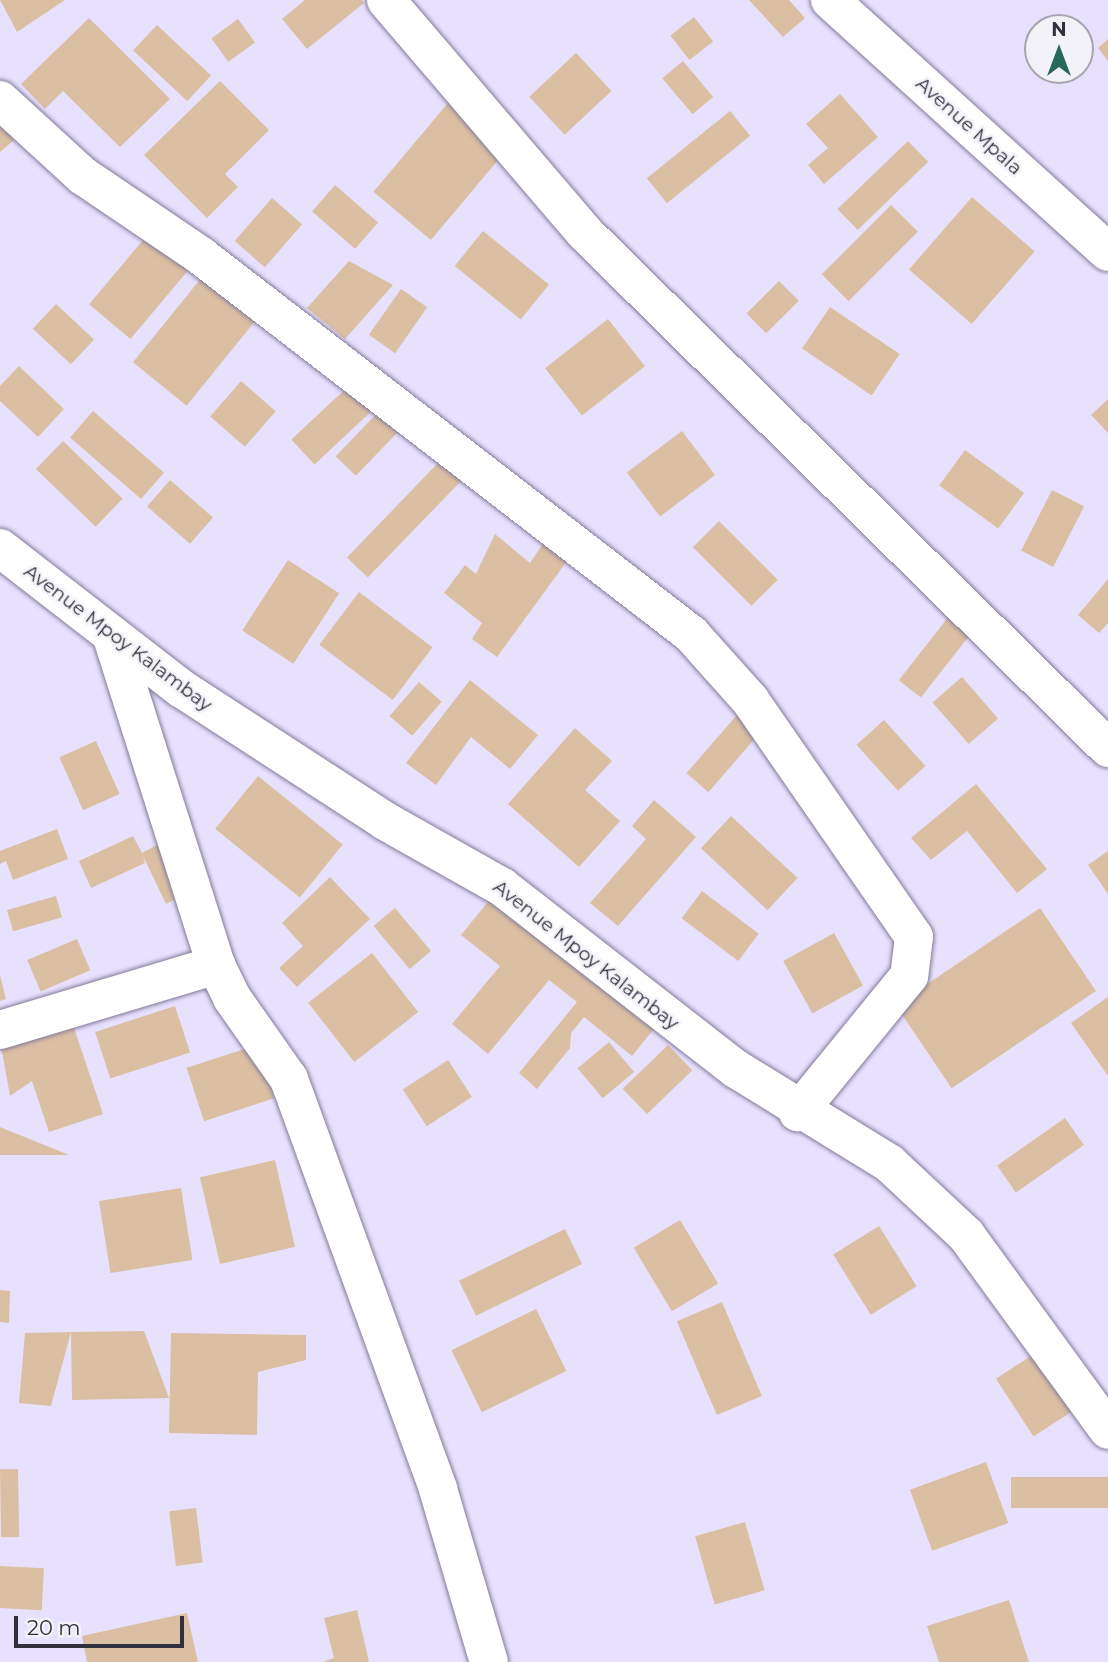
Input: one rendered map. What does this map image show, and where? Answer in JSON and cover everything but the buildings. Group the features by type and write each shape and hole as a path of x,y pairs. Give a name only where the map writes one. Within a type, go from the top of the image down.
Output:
{"street":[{"path":"386,0 585,233 1108,748"},
{"name":"Avenue Mpala","path":"830,0 1108,252"},
{"path":"0,100 120,205 201,256 691,634 750,700 914,937 909,976 798,1112"},
{"name":"Avenue Mpoy Kalambay","path":"0,548 183,690 351,799 502,887 798,1112 867,1148 929,1195 966,1235 1108,1430"},
{"path":"111,634 216,965 232,999 289,1079 438,1489 489,1662"},
{"path":"0,1030 216,965"}]}
